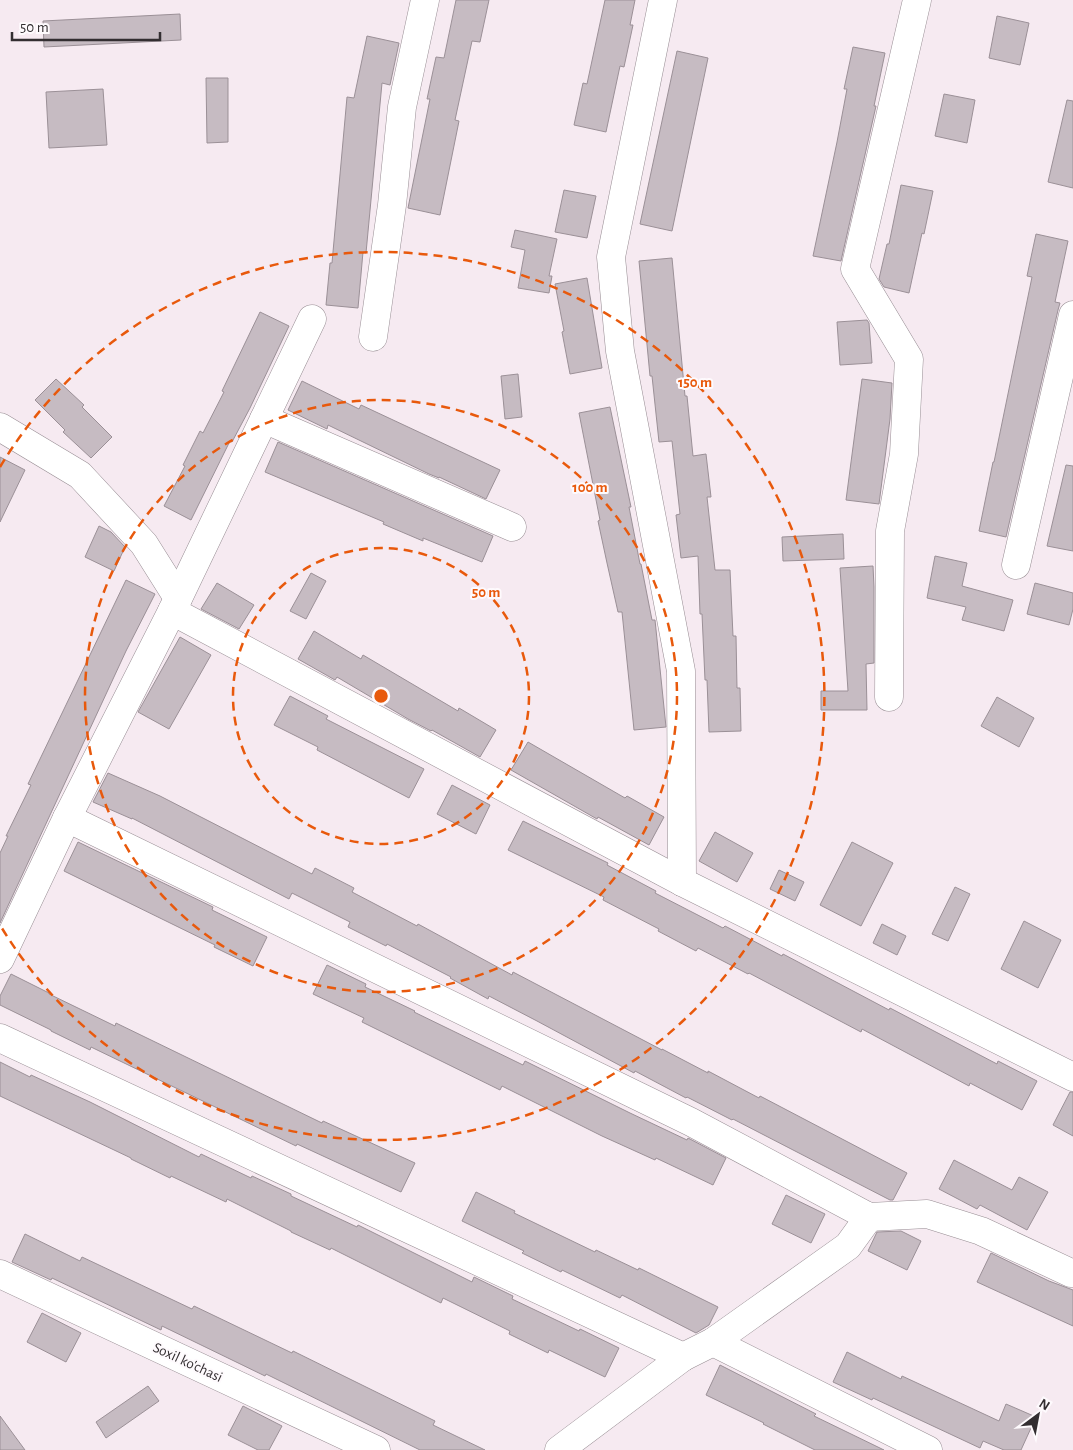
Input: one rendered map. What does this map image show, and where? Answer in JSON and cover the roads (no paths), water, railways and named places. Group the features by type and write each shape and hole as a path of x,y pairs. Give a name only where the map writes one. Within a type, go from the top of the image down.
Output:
{"street":[{"path":"373,337 392,205 402,107 425,0"},
{"path":"663,0 611,257 620,350 681,671 682,882"},
{"path":"889,697 890,531 904,454 909,359 855,269 917,0"},
{"path":"1016,564 1073,314"},
{"path":"0,959 67,818 175,604 312,319"},
{"path":"264,419 512,527"},
{"path":"0,427 80,475 144,544 175,604 682,882 1073,1077"},
{"path":"67,818 691,1122 869,1217 927,1214 981,1231 1071,1273"},
{"path":"0,1038 683,1357"},
{"path":"559,1450 683,1357 713,1342 848,1246 869,1217"},
{"name":"Soxil ko'chasi","path":"0,1274 376,1450"},
{"path":"713,1342 928,1450"}]}
